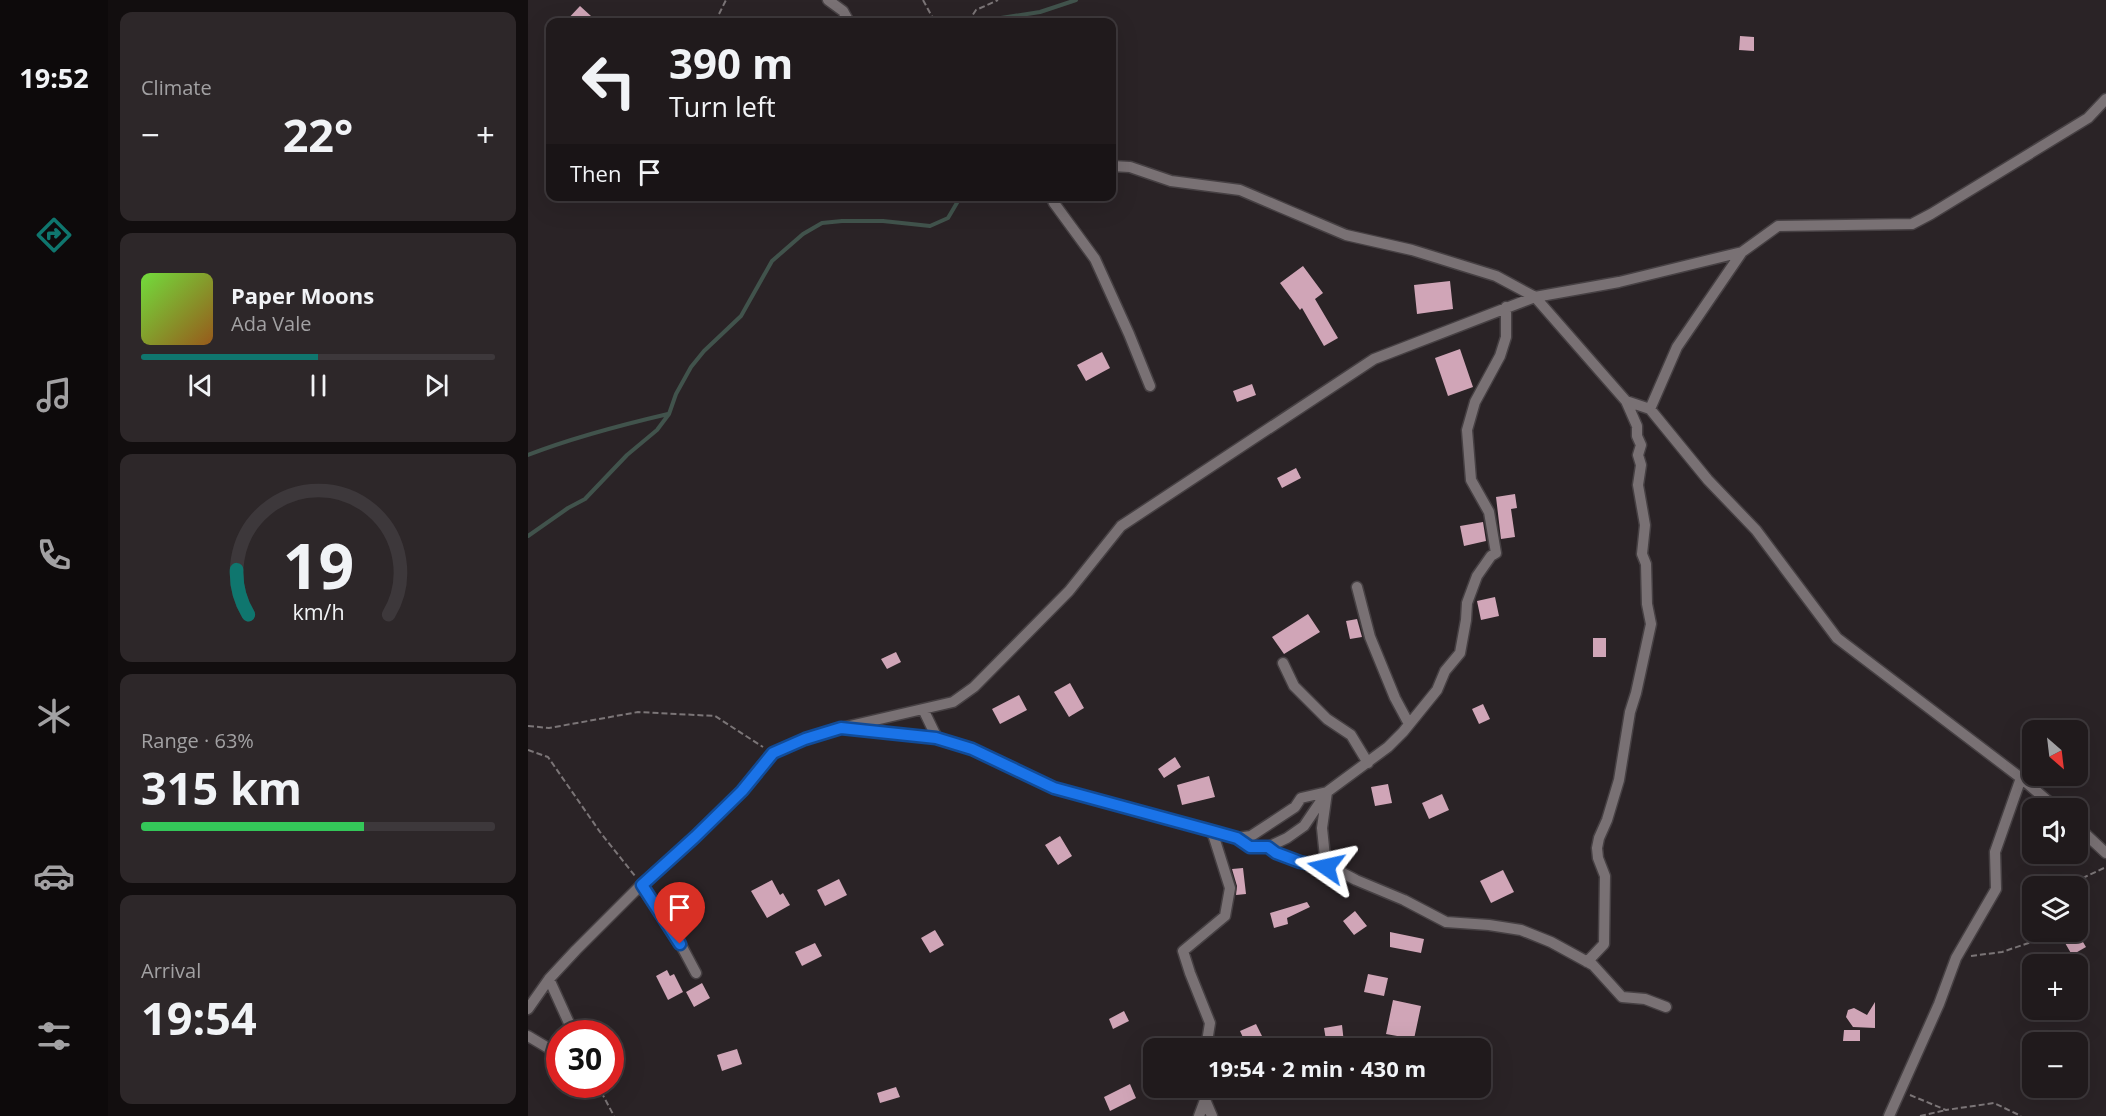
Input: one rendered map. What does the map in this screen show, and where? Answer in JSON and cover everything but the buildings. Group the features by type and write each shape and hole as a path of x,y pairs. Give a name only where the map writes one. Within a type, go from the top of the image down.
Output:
{"street":[{"path":"828,0 843,10 847,18"},
{"path":"1650,409 1677,347 1742,252 1778,225 1911,224 2088,118 2106,99"},
{"path":"1116,166 1130,167 1171,181 1240,190 1346,235 1412,250 1496,276 1535,297 1626,401 1637,426 1637,436 1641,445 1638,455 1641,465 1638,485 1645,525 1642,555 1646,564 1644,574 1651,624 1630,712 1619,780 1597,848 1605,876 1604,944 1587,962"},
{"path":"1054,201 1095,259 1150,386"},
{"path":"528,1009 549,979 576,950 742,791 773,753 805,739 841,728 953,702 974,687 1069,591 1121,526 1374,359 1535,297 1619,282 1742,252"},
{"path":"841,728 936,738 972,749 1054,788 1237,838 1250,847 1268,847 1287,838 1304,826 1327,792 1388,747 1410,724 1437,690 1445,671 1460,653 1467,603 1478,576 1491,556 1496,553 1489,512 1472,480 1467,430 1475,402 1500,356 1506,337 1506,307"},
{"path":"1626,401 1650,409 1708,480 1756,530 1838,638 2044,798"},
{"path":"1357,587 1370,637 1395,698 1410,724"},
{"path":"1283,663 1294,686 1328,719 1351,735 1368,763"},
{"path":"923,709 936,738"},
{"path":"1889,1116 1939,1004 1956,958 1996,889 1995,852 2021,778"},
{"path":"1326,867 1322,828 1327,792"},
{"path":"1237,838 1251,836 1295,807 1301,798 1327,792"},
{"path":"1208,1038 1210,1023 1183,951 1225,916 1230,888 1212,831"},
{"path":"2088,836 2106,853"},
{"path":"1268,847 1276,853 1300,862 1334,868 1446,922 1521,930 1551,942 1593,965 1622,997 1645,999 1666,1007"},
{"path":"642,885 696,973"},
{"path":"549,979 568,1020"},
{"path":"528,1035 546,1046"},
{"path":"1199,1116 1205,1100"},
{"path":"1205,1100 1212,1116"}],"path":[{"path":"718,18 726,0"},
{"path":"923,0 932,18"},
{"path":"970,18 976,9 998,0"},
{"path":"528,726 549,728 638,712 714,716 773,753"},
{"path":"528,750 548,757 600,832 642,885"},
{"path":"2087,876 2106,867"},
{"path":"1956,958 2002,952 2032,942"},
{"path":"1900,1091 1946,1110"},
{"path":"604,1098 614,1116"},
{"path":"1920,1116 1994,1103 2021,1116"}],"waterway":[{"path":"1001,18 1040,12 1076,0"},
{"path":"528,536 585,499 627,455 657,430 669,414 676,394 691,367 704,351 741,316 772,261 803,234 822,223 842,221 883,221 930,226 948,218 958,201"},
{"path":"528,455 598,432 668,414"}],"route":[{"path":"680,944 642,885 742,791 773,753 805,739 841,728 936,738 972,749 1054,788 1237,838 1250,847 1268,847 1276,853 1300,862 1326,867"}]}
